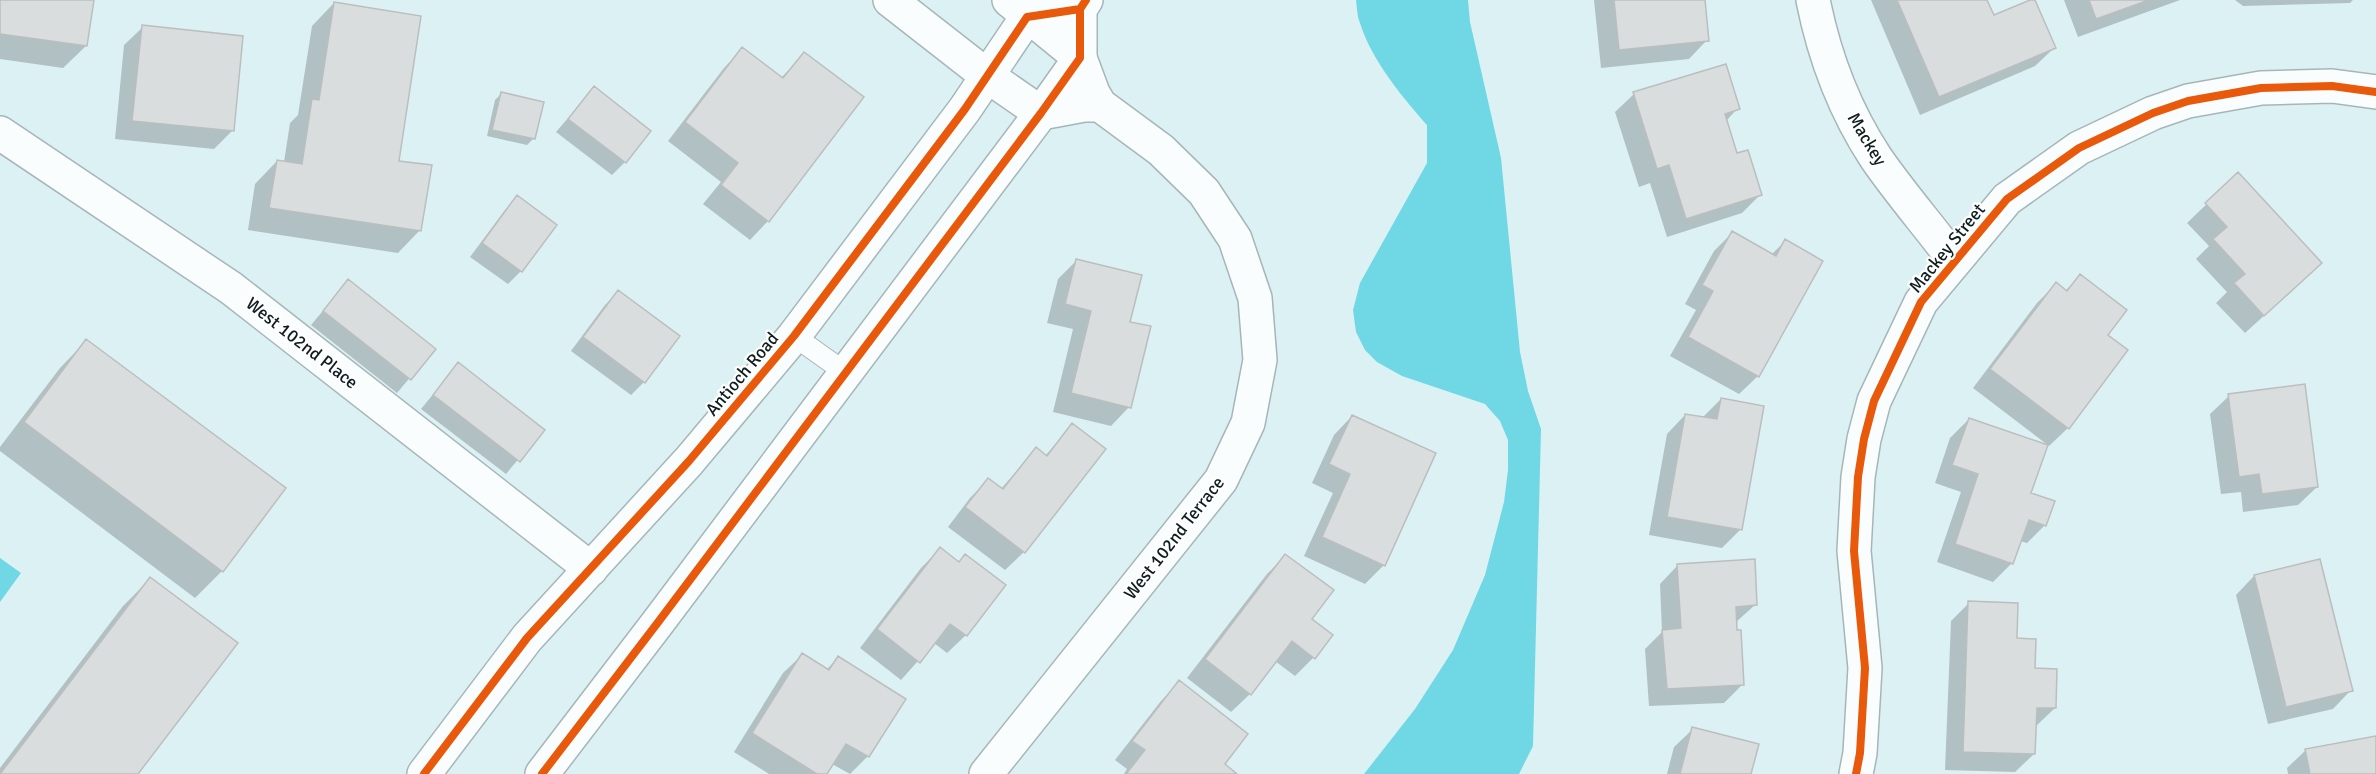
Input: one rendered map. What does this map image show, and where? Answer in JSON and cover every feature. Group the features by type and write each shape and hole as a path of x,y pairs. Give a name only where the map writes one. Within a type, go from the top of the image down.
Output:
{"street":[{"path":"890,0 986,75 1041,113 1084,105 1100,105"},
{"name":"Mackey","path":"1813,0 1820,34 1848,108 1876,157 1954,261"},
{"path":"542,774 846,373 1080,58 1083,4 1018,8"},
{"path":"1018,8 1080,58"},
{"name":"Antioch Road","path":"424,774 527,638 689,461 794,336 964,109 986,75 1018,8"},
{"name":"West 102nd Terrace","path":"986,774 1221,480 1248,423 1260,360 1255,298 1235,239 1204,192 1161,150 1100,105 1092,93 1080,58"},
{"name":"Mackey Street","path":"1856,774 1860,753 1865,668 1854,551 1858,477 1864,439 1874,401 1921,302 2007,199 2079,148 2153,113 2224,93 2261,88 2332,86 2376,92"},
{"name":"West 102nd Place","path":"0,133 231,288 591,569"}],"lane":[{"path":"794,336 846,373"}],"water":[{"path":"1356,0 1468,0 1470,22 1501,158 1520,352 1528,391 1541,429 1533,746 1519,774 1364,774 1415,709 1453,650 1485,575 1504,502 1508,470 1508,440 1500,421 1485,404 1402,376 1377,362 1365,350 1356,332 1353,310 1360,283 1427,163 1427,125 1379,64 1365,37 1359,20"},
{"path":"0,558 21,573 0,602"}],"building":[{"path":"0,0 94,0 87,46 0,34"},
{"path":"1614,0 1705,0 1709,41 1619,50"},
{"path":"1897,0 1987,0 1994,15 2035,0 2056,48 1939,97"},
{"path":"2089,0 2149,0 2096,19"},
{"path":"334,2 421,16 399,161 432,165 421,231 269,208 277,160 302,164 312,99 319,100"},
{"path":"142,25 243,36 234,131 132,121"},
{"path":"742,47 783,78 804,52 864,97 769,222 721,185 738,163 685,122"},
{"path":"1726,64 1740,109 1725,114 1737,153 1748,150 1762,195 1686,219 1669,165 1657,169 1633,92"},
{"path":"594,86 651,131 626,163 568,119"},
{"path":"501,92 544,102 535,139 492,130"},
{"path":"2238,172 2322,263 2264,316 2234,283 2245,274 2213,239 2227,227 2205,203"},
{"path":"517,195 557,225 522,272 482,243"},
{"path":"1732,231 1776,256 1785,239 1823,261 1759,377 1688,337 1713,291 1702,285"},
{"path":"1076,259 1142,275 1130,322 1151,326 1131,408 1071,393 1091,311 1065,304"},
{"path":"2080,274 2127,310 2108,335 2128,350 2069,429 1990,369 2056,282 2067,291"},
{"path":"348,279 436,349 411,380 323,311"},
{"path":"618,290 680,336 645,383 583,337"},
{"path":"86,339 286,488 223,572 24,422"},
{"path":"458,362 545,430 520,462 433,395"},
{"path":"2305,384 2318,487 2262,494 2259,474 2239,477 2228,394"},
{"path":"1721,398 1764,406 1742,530 1667,517 1685,414 1717,419"},
{"path":"1352,415 1436,453 1385,566 1322,537 1350,474 1329,464"},
{"path":"1969,418 2048,445 2031,493 2055,501 2046,526 2029,520 2013,564 1955,544 1978,474 1952,465"},
{"path":"1072,423 1106,449 1025,553 965,507 988,478 1003,489 1036,447 1047,456"},
{"path":"940,547 959,562 965,554 1006,585 967,636 950,624 920,663 877,629"},
{"path":"1285,554 1334,590 1312,619 1333,635 1315,659 1292,641 1251,695 1205,659"},
{"path":"1755,559 1757,605 1736,607 1737,630 1741,630 1744,685 1667,689 1662,630 1681,628 1677,564"},
{"path":"2320,559 2353,691 2286,707 2254,575"},
{"path":"150,577 238,643 138,774 0,774"},
{"path":"1968,601 2018,603 2017,638 2036,639 2035,668 2057,669 2056,708 2037,708 2035,754 1963,752"},
{"path":"802,653 829,670 838,656 906,699 869,757 846,744 827,774 817,774 752,733"},
{"path":"1179,680 1248,734 1225,764 1237,774 1126,774 1145,750 1132,741"},
{"path":"1692,727 1759,744 1751,774 1680,774"},
{"path":"2376,736 2376,774 2310,774 2305,749"}],"cycle path":[{"path":"542,774 1041,113 1080,58 1080,9 1086,0"},
{"path":"424,774 527,638 689,461 794,336 965,109 1027,17 1080,9"},
{"path":"1856,774 1860,753 1865,668 1854,551 1858,477 1864,439 1874,401 1921,302 2007,199 2079,148 2153,113 2188,101 2261,88 2332,86 2376,92"}]}
